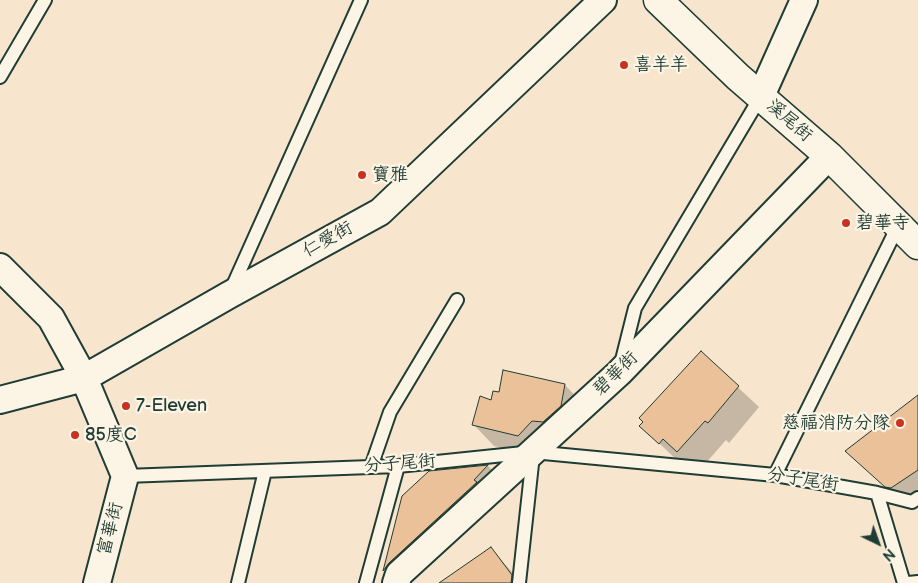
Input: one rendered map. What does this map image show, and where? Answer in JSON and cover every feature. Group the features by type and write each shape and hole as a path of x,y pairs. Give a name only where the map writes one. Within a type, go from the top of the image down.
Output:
{"street":[{"name":"仁愛街","path":"0,400 84,378 380,212 603,0"},
{"name":"溪尾街","path":"658,0 761,96 829,156 918,245"},
{"path":"761,96 804,0"},
{"name":"碧華街","path":"396,583 399,574 619,374 829,156"},
{"path":"0,267 51,318 84,378 125,476"},
{"name":"富華街","path":"97,583 125,476"}],"lane":[{"path":"0,77 45,0"},
{"path":"229,295 361,0"},
{"path":"619,374 635,308 761,96"},
{"path":"775,475 899,224"},
{"path":"371,466 390,412 457,300"},
{"path":"520,583 533,452"},
{"name":"分子尾街","path":"125,476 398,466 533,452 775,475 877,493 912,502 918,498"},
{"path":"366,583 398,466"},
{"path":"238,583 265,471"},
{"path":"877,493 906,583 918,582"}],"building":[{"path":"701,351 739,386 708,423 705,421 677,452 663,439 659,444 639,426 643,422 639,418"},
{"path":"503,370 565,384 561,406 543,422 532,421 518,436 472,425 480,396 491,400 493,391 499,392"},
{"name":"慈福消防分隊","path":"918,395 918,470 891,488 885,487 845,451"},
{"path":"488,465 474,480 477,482 389,563 383,571 402,496 429,471"},
{"path":"491,547 512,575 511,583 439,583"}],"place":[{"name":"喜羊羊","path":"624,65"},
{"name":"寶雅","path":"362,175"},
{"name":"碧華寺","path":"846,223"},
{"name":"7-Eleven","path":"126,406"},
{"name":"慈福消防分隊","path":"900,423"},
{"name":"85度C","path":"75,435"}]}
